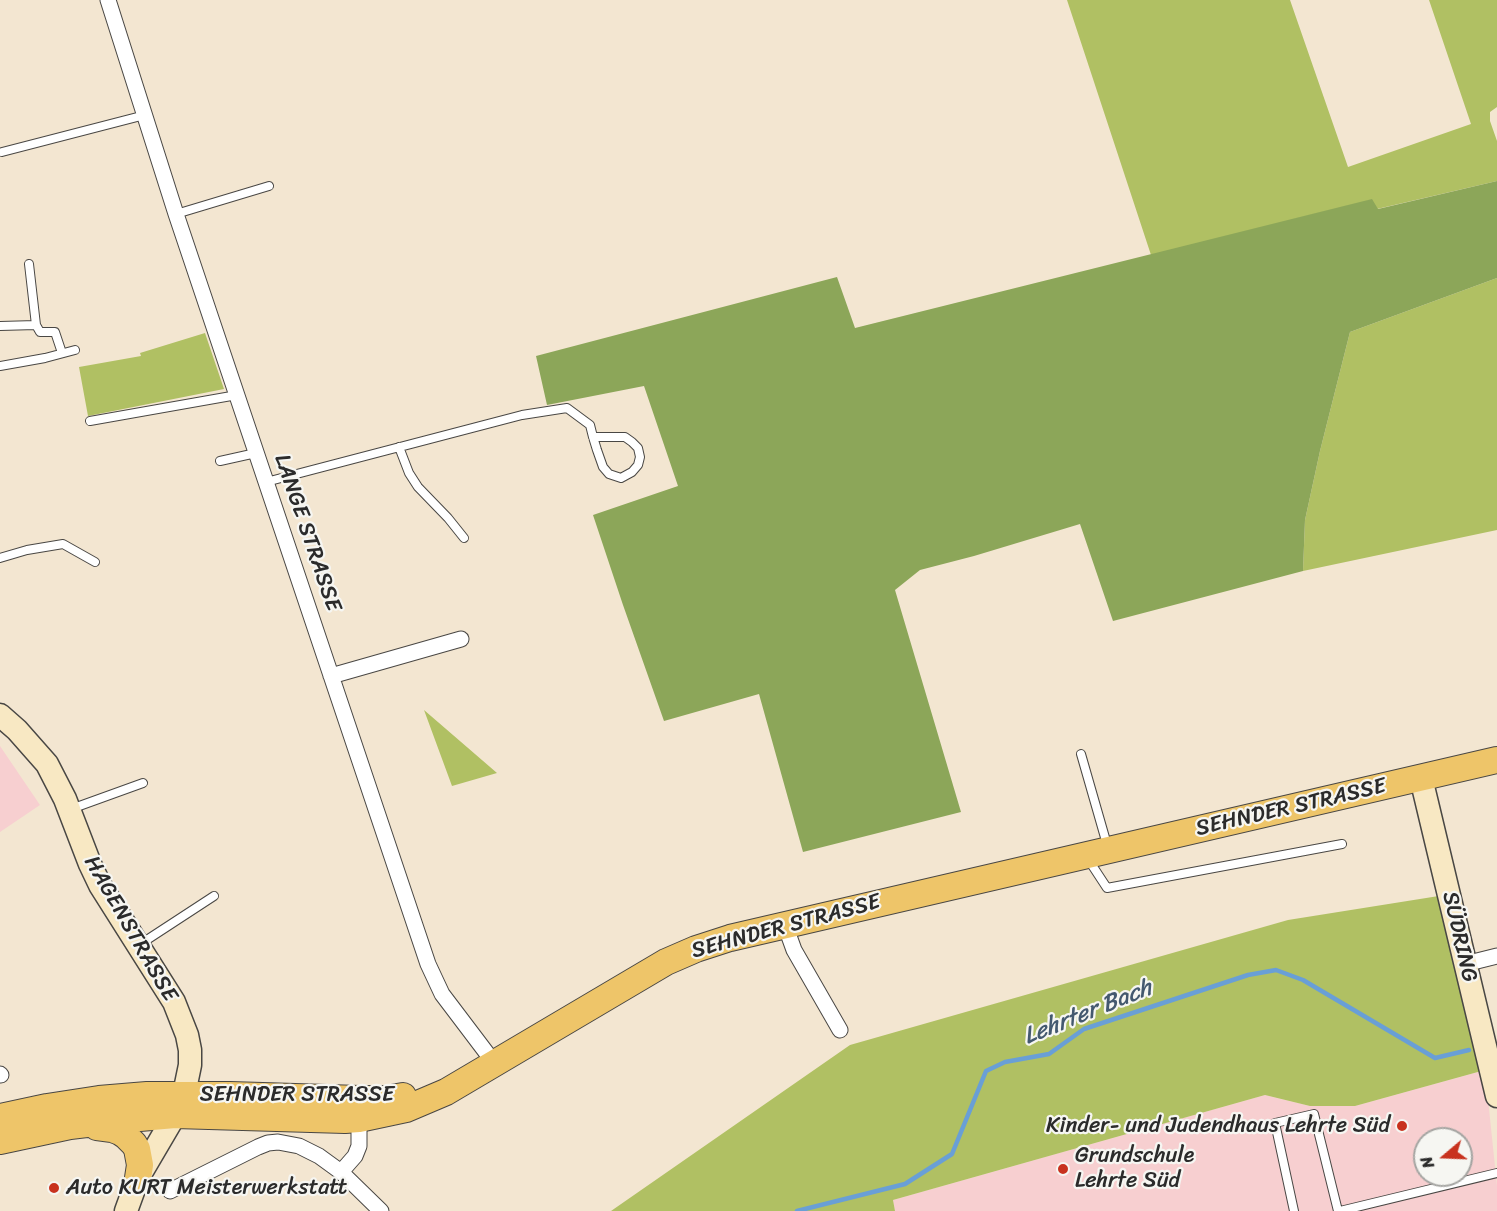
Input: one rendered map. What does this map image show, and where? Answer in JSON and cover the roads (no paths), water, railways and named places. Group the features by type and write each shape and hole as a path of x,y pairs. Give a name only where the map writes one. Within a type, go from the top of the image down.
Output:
{"main road":[{"name":"SEHNDER STRASSE","path":"179,1105 406,1109 446,1092 666,962 696,948 785,925 1497,760"},
{"path":"0,1117 47,1107 147,1095 179,1105"},
{"path":"0,1141 69,1126 128,1119 179,1105"},
{"path":"69,1126 112,1129 126,1136 137,1149 141,1165 138,1178"}],"street":[{"name":"LANGE STRASSE","path":"108,0 176,214 428,964 442,994 486,1069"},
{"path":"331,676 461,639"},
{"name":"HAGENSTRASSE","path":"0,715 17,730 47,764 60,787 100,885 174,1002 187,1035 190,1065 179,1105 138,1178 126,1211"},
{"name":"SÜDRING","path":"1422,778 1497,1096"},
{"path":"785,925 794,950 840,1030"},
{"path":"1465,964 1497,956"},
{"path":"341,1172 355,1155 359,1146 359,1109"},
{"path":"170,1191 268,1143 279,1142 299,1146 319,1156 341,1172 381,1211"}],"lane":[{"path":"2,152 145,115"},
{"path":"176,214 269,186"},
{"path":"29,264 36,326 40,332 55,332 62,353"},
{"path":"0,326 36,326"},
{"path":"0,366 75,350"},
{"path":"90,421 237,395"},
{"path":"266,482 522,415 567,408 590,425 593,436 603,467 609,474 621,478 633,472 640,457 638,448 632,442 625,437 593,436"},
{"path":"399,447 409,473 418,487 464,538"},
{"path":"220,461 256,453"},
{"path":"0,558 27,550 63,544 95,562"},
{"path":"1081,754 1097,852"},
{"path":"69,809 143,783"},
{"name":"SEHNDER STRASSE","path":"1097,852 1107,888 1342,844"},
{"path":"137,945 214,896"},
{"path":"1294,1211 1275,1123 1314,1114 1339,1211 1497,1173"}],"waterway":[{"name":"Lehrter Bach","path":"797,1211 905,1184 952,1154 986,1071 1005,1062 1049,1054 1084,1029 1248,975 1276,970 1303,980 1435,1058 1469,1050"}],"place":[{"name":"Kinder- und Judendhaus Lehrte Süd","path":"1402,1126"},
{"name":"Grundschule Lehrte Süd","path":"1063,1169"},
{"name":"Auto KURT Meisterwerkstatt","path":"54,1188"}]}
